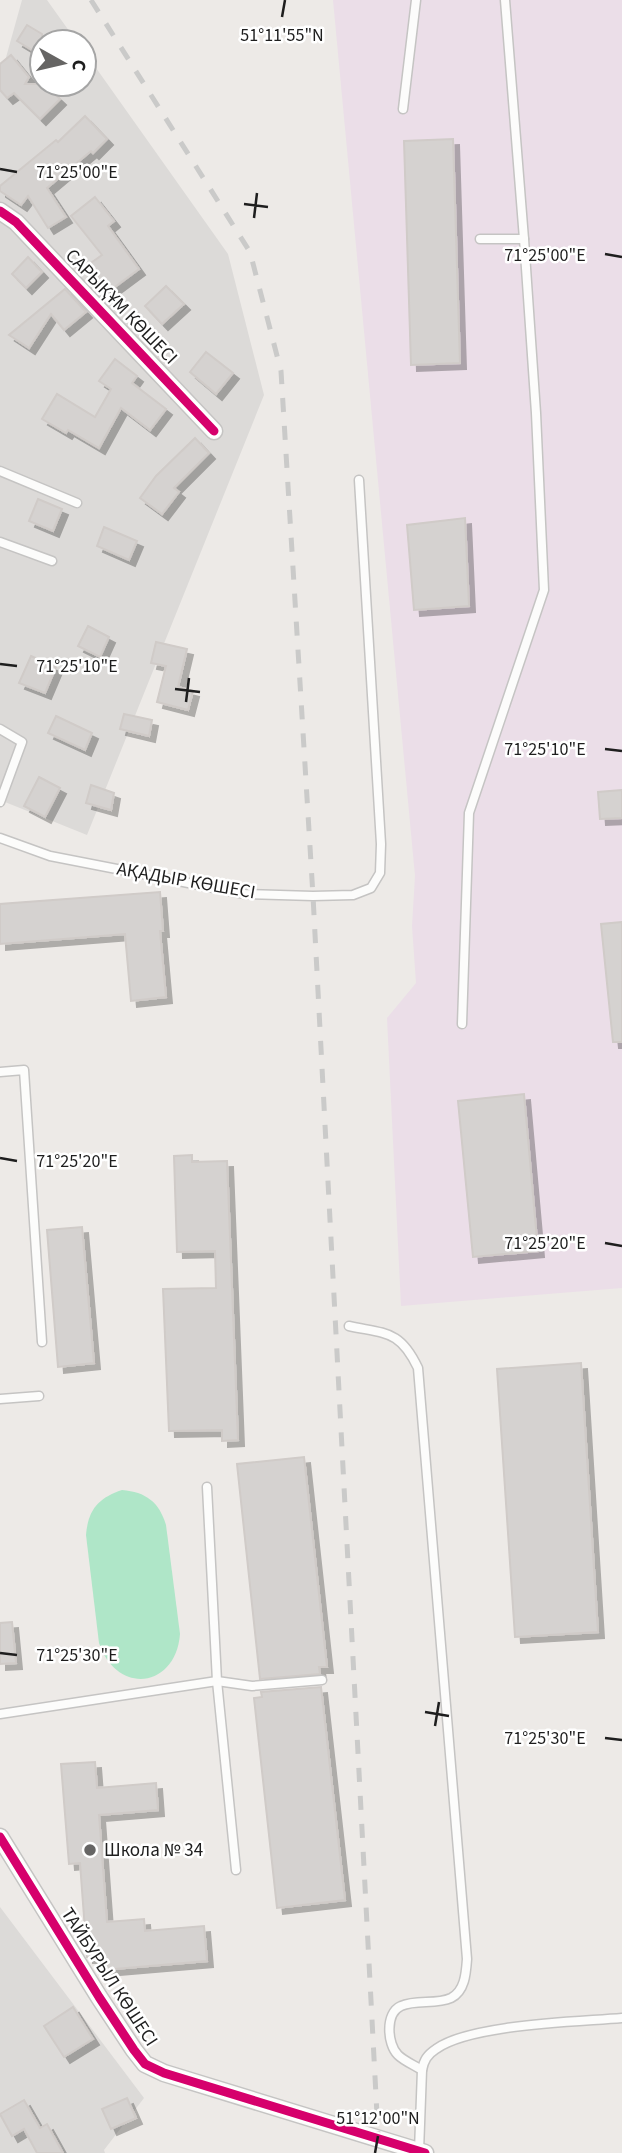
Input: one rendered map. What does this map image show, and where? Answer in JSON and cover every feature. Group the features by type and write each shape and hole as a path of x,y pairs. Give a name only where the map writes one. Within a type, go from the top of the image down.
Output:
{"street":[{"name":"САРЫҚҰМ КӨШЕСІ","path":"0,211 16,222 214,431"},
{"name":"ТАЙБУРЫЛ КӨШЕСІ","path":"0,1837 99,1997 145,2064 164,2073 422,2152"}],"lane":[{"path":"403,109 416,0"},
{"path":"462,1024 469,813 544,590 536,413 505,0"},
{"path":"480,239 524,239"},
{"path":"0,471 77,503"},
{"name":"АҚАДЫР КӨШЕСІ","path":"0,838 50,856 231,892 313,897 353,895 371,888 380,873 381,844 359,480"},
{"path":"0,542 52,561"},
{"path":"0,729 22,743 0,802"},
{"path":"0,1072 24,1070 42,1342"},
{"path":"349,1326 396,1337 405,1345 418,1368 467,1959 462,1987 450,1999 402,2006 394,2011 390,2019 390,2033 397,2054 422,2070"},
{"path":"0,1399 39,1396"},
{"path":"207,1487 217,1681 236,1870"},
{"path":"0,1714 217,1681 252,1686 322,1680"},
{"path":"422,2152 422,2070 425,2058 438,2047 467,2036 507,2029 622,2018"}],"shaded area":[{"path":"22,0 47,0 67,28 28,28 28,98 98,98 98,71 228,254 264,395 87,835 0,800 0,79"},
{"path":"333,0 622,0 622,1288 401,1306 387,1018 416,983 412,926 415,876"},
{"path":"0,1907 144,2098 104,2150 105,2153 0,2153"}],"green space":[{"path":"122,1490 145,1496 155,1504 163,1517 180,1634 176,1652 168,1666 157,1675 145,1679 131,1678 119,1672 107,1660 99,1643 87,1526 96,1506"}],"building":[{"path":"27,25 32,28 28,28 28,48 17,41"},
{"path":"11,55 28,76 25,84 28,84 28,98 60,99 40,119 14,93 7,98 0,90 0,64"},
{"path":"85,116 107,139 47,188 66,217 48,228 28,196 21,205 0,191 0,186 56,140 58,142"},
{"path":"453,139 460,363 411,365 404,141"},
{"path":"95,197 114,221 108,226 139,269 108,292 88,265 102,255 71,216"},
{"path":"28,257 42,272 26,288 12,274"},
{"path":"166,286 184,304 162,324 145,306"},
{"path":"65,289 86,312 64,330 51,314 29,348 9,335"},
{"path":"206,352 233,373 216,394 190,372"},
{"path":"115,359 137,376 132,383 166,409 150,430 121,408 99,448 42,419 57,394 95,417 111,389 99,381"},
{"path":"195,438 209,453 174,488 179,492 162,514 140,498 156,476"},
{"path":"38,499 62,509 53,531 29,521"},
{"path":"465,518 469,606 414,610 407,525"},
{"path":"104,527 137,541 129,560 97,546"},
{"path":"88,626 109,637 100,657 78,646"},
{"path":"156,642 187,649 178,687 193,691 188,710 157,702 166,666 151,663"},
{"path":"31,656 56,667 45,693 19,683"},
{"path":"124,714 152,720 149,736 120,729"},
{"path":"56,716 92,733 85,750 48,733"},
{"path":"39,777 60,788 45,817 24,806"},
{"path":"91,785 114,793 111,810 86,803"},
{"path":"622,790 622,818 600,819 598,792"},
{"path":"160,892 163,931 160,931 166,997 131,1001 125,934 0,944 0,904"},
{"path":"622,922 622,1042 613,1042 601,924"},
{"path":"524,1094 538,1251 473,1257 458,1101"},
{"path":"192,1155 192,1162 227,1161 238,1440 222,1441 222,1430 169,1431 163,1289 216,1288 215,1251 177,1252 174,1156"},
{"path":"82,1227 94,1363 58,1367 47,1230"},
{"path":"581,1363 598,1632 515,1637 497,1369"},
{"path":"304,1457 327,1667 319,1667 320,1674 260,1679 237,1464"},
{"path":"12,1622 16,1663 0,1664 0,1623"},
{"path":"321,1687 345,1900 277,1908 254,1698 262,1697 261,1692"},
{"path":"95,1762 97,1788 156,1783 158,1810 99,1815 107,1922 144,1919 145,1931 204,1926 207,1961 103,1970 102,1957 87,1957 80,1863 69,1864 61,1764"},
{"path":"73,2007 93,2039 64,2057 44,2026"},
{"path":"127,2098 136,2118 111,2129 102,2109"},
{"path":"24,2100 40,2128 47,2124 63,2153 37,2153 24,2129 12,2136 0,2114"}],"railway":[{"path":"91,0 250,252 281,371 313,896 379,2153"}],"cycle path":[{"path":"0,211 16,222 214,431"},
{"path":"0,1837 99,1997 145,2064 164,2073 425,2153"}],"place":[{"name":"Школа № 34","path":"90,1850"}]}
